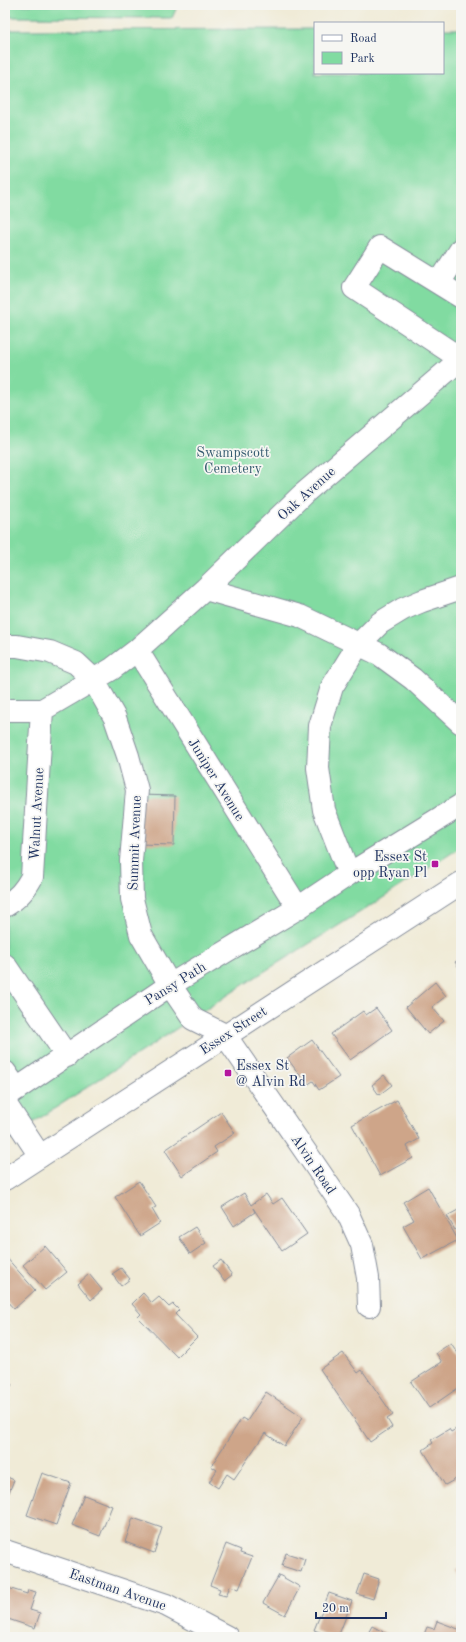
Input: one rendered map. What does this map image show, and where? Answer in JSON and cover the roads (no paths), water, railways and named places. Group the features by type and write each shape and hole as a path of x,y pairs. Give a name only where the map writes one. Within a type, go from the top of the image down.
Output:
{"street":[{"name":"Oak Avenue","path":"5,710 42,710 77,691 93,679 112,669 137,650 205,589 302,495 461,359 354,288 380,247 439,283"},
{"path":"461,249 439,283 461,298"},
{"path":"349,874 324,810 318,768 320,726 332,687 358,645 380,623 403,609 461,588"},
{"path":"205,589 300,616 379,654 414,679 461,723"},
{"name":"Summit Avenue","path":"5,646 17,646 50,652 76,663 93,679 115,718 128,756 137,790 131,861 132,899 141,935 170,985 193,1019 225,1035"},
{"name":"Juniper Avenue","path":"137,650 298,908"},
{"name":"Walnut Avenue","path":"5,906 25,890 32,876 42,710"},
{"name":"Pansy Path","path":"8,1090 67,1056 170,985 298,908 349,874 461,805"},
{"name":"Essex Street","path":"5,1179 461,883"},
{"path":"5,965 67,1056"},
{"name":"Alvin Road","path":"225,1035 348,1214 362,1245 368,1278 369,1306"},
{"path":"8,1090 40,1156"},
{"name":"Eastman Avenue","path":"5,1551 166,1605 227,1637"}],"place":[{"name":"Essex St opp Ryan Pl","path":"435,864"},
{"name":"Essex St @ Alvin Rd","path":"228,1073"}],"park label":[{"name":"Swampscott Cemetery","path":"233,460"}]}
